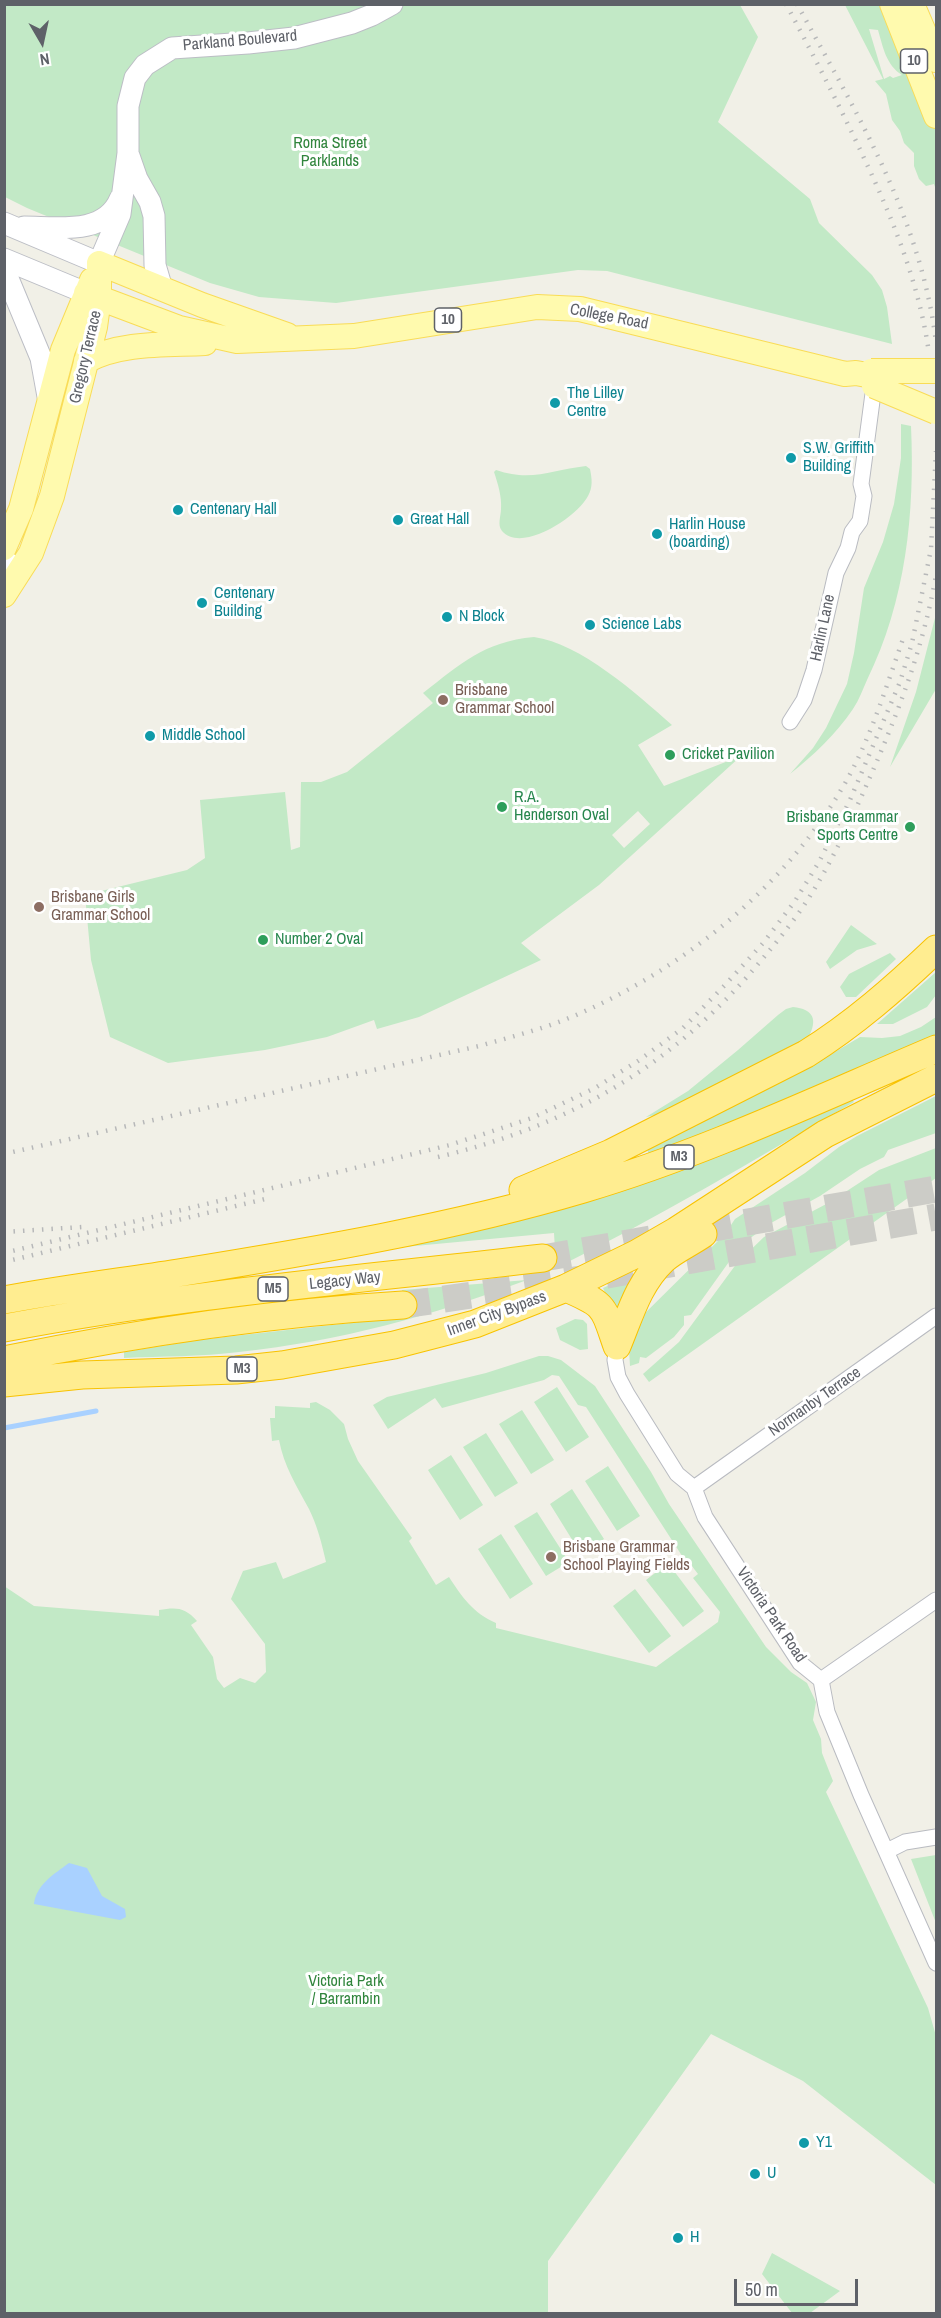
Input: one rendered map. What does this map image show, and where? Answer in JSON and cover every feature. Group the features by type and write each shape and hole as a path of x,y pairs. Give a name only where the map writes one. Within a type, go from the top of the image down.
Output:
{"highway":[{"path":"409,1232 579,1167 782,1067 854,1023 936,949"},
{"name":"M3","path":"4,1300 409,1232 535,1203 628,1175 713,1144 936,1048"},
{"name":"Inner City Bypass","path":"4,1383 82,1375 236,1370 314,1361 435,1336 516,1309 636,1254 676,1231 825,1134 936,1078"},
{"path":"617,1346 634,1301 643,1285 664,1259 794,1172 825,1134"},
{"name":"Legacy Way","path":"4,1328 206,1297 543,1258"},
{"path":"566,1288 592,1299 603,1310 617,1346"},
{"name":"Legacy Way","path":"4,1360 175,1328 320,1311 403,1305"}],"main road":[{"name":"10","path":"892,4 936,116"},
{"path":"912,4 936,60"},
{"name":"College Road","path":"99,263 162,289 298,339"},
{"name":"Gregory Terrace","path":"4,548 21,509 63,350 92,296 99,263"},
{"name":"College Road","path":"92,296 179,328 237,341 354,336 515,309 559,308 609,315 864,376 936,387"},
{"name":"Gregory Terrace","path":"4,595 12,566 37,541 52,496 95,327 92,296"},
{"name":"10","path":"86,361 100,353 115,349 237,341"},
{"path":"864,376 936,371"},
{"name":"College Road","path":"864,376 936,412"}],"street":[{"name":"Parkland Boulevard","path":"99,263 120,214 128,153 130,91 135,78 145,65 172,48 294,38 352,23 392,4"},
{"name":"Parkland Boulevard","path":"128,153 154,216 155,265 162,289"},
{"path":"9,225 65,228 96,223 113,210 123,190"},
{"path":"9,225 99,263"},
{"path":"4,259 92,296"},
{"path":"4,269 41,358 49,403"},
{"name":"Harlin Lane","path":"790,722 804,700 832,583 848,548 852,532 854,494 861,484 864,376"},
{"name":"Normanby Terrace","path":"694,1488 936,1316"},
{"name":"Victoria Park Road","path":"617,1346 615,1360 618,1377 627,1394 677,1474 694,1488 705,1517 800,1663 821,1680"},
{"path":"936,1600 821,1680 827,1712 861,1795 936,1962"},
{"path":"887,1851 908,1841 936,1837"}],"green space":[{"name":"Roma Street Parklands","path":"4,5 740,5 758,37 718,122 810,199 819,223 872,275 882,290 887,307 892,344 607,271 578,270 336,303 259,297 210,283 5,197"},
{"path":"845,5 885,5 936,124 936,190 934,184 926,186 919,179 914,166 914,153 904,143 900,131 892,120 886,94 875,81 883,79","holes":["869,29 878,30 889,61 902,75 884,79"]},
{"path":"901,424 911,426 911,491 905,556 891,619 880,650 853,709 824,744 790,774 813,748 826,728 847,684 864,588 883,542 894,504 901,458"},
{"path":"586,466 590,469 592,480 588,496 562,522 549,530 522,538 511,537 502,531 499,523 501,504 494,472 496,470 531,475"},
{"path":"936,614 936,689 890,767 916,692"},
{"path":"534,637 552,641 589,659 672,725 638,745 664,786 741,756 599,885 521,943 541,960 419,1017 377,1029 374,1020 327,1037 265,1050 168,1063 110,1037 91,960 85,895 187,870 205,858 200,800 285,792 291,850 300,847 301,782 321,782 347,772 433,703 423,693 474,656 487,649","holes":["638,811 650,824 624,848 612,835"]},
{"path":"851,925 877,944 857,950 830,969 826,962"},
{"path":"890,953 896,959 856,997 846,997 840,987 849,974"},
{"path":"936,972 936,995 927,1007 893,1024 877,1024"},
{"path":"793,1007 806,1010 812,1017 813,1026 808,1038 660,1114 646,1117 688,1091 778,1015"},
{"path":"936,1017 936,1038 649,1156 647,1148 808,1068 860,1037 900,1036 921,1027"},
{"path":"936,1096 936,1133 888,1150 884,1157 771,1223 749,1239 731,1259 691,1315 684,1316 684,1325 674,1337 646,1358 640,1357 639,1363 630,1366 629,1350 635,1323 725,1234 735,1219 805,1173 839,1147"},
{"path":"851,1098 854,1102 669,1209 556,1268 554,1233 404,1247 403,1244"},
{"path":"936,1148 936,1178 649,1382 643,1374 679,1342 737,1263 764,1237 830,1202 879,1170"},
{"path":"638,1272 619,1323 603,1288"},
{"path":"527,1280 421,1316 314,1341 225,1354 124,1358 124,1352 198,1340 403,1317 402,1290"},
{"path":"575,1319 583,1320 587,1324 588,1349 580,1350 560,1340 556,1328"},
{"name":"Victoria Park / Barrambin","path":"539,1356 561,1360 595,1386 669,1504 766,1647 791,1672 807,1683 816,1702 813,1720 833,1781 826,1792 928,2008 936,2036 936,2185 803,2081 711,2034 548,2261 548,2313 5,2313 4,1586 34,1606 159,1616 159,1610 175,1608 184,1611 197,1621 191,1625 213,1657 217,1679 224,1688 240,1678 255,1683 266,1672 265,1644 231,1599 243,1571 276,1562 283,1579 326,1562 309,1509 287,1467 279,1440 272,1441 270,1418 275,1418 275,1406 310,1408 310,1403 316,1402 330,1410 344,1424 358,1461 412,1538 409,1541 436,1585 449,1577 469,1604 496,1623 496,1628 656,1667 718,1622 720,1612 693,1578 698,1574 688,1561 686,1562 586,1407 578,1405 559,1376 552,1375 544,1380 442,1408 435,1398 388,1429 373,1405 387,1397 486,1373"},
{"path":"557,1387 589,1437 566,1452 534,1402"},
{"path":"522,1410 554,1460 531,1474 499,1424"},
{"path":"486,1433 518,1483 495,1497 463,1447"},
{"path":"451,1455 483,1505 460,1520 428,1470"},
{"path":"608,1466 640,1516 617,1531 585,1481"},
{"path":"572,1489 604,1539 581,1554 550,1504"},
{"path":"537,1512 569,1562 546,1576 514,1526"},
{"path":"501,1534 533,1584 510,1599 478,1549"},
{"path":"668,1563 704,1611 683,1627 646,1580"},
{"path":"635,1589 671,1636 649,1653 613,1606"},
{"path":"936,1855 936,1923 911,1859"},
{"path":"772,2253 840,2291 810,2313 792,2313 762,2274"}],"water":[{"path":"69,1863 87,1868 102,1896 125,1909 126,1917 120,1920 34,1904 35,1897 42,1886"}],"waterway":[{"path":"4,1428 96,1411"}],"tunnel":[{"path":"543,1258 936,1189"},
{"path":"403,1305 596,1277 936,1217"}],"railway":[{"path":"786,4 847,122 890,217 917,297 929,353"},
{"path":"797,4 863,126 901,209 928,296 936,342"},
{"path":"4,1253 450,1145 532,1118 595,1088 638,1061 683,1028 764,942 795,901 819,862 850,800 900,682 912,643 931,549 936,451"},
{"path":"438,1157 487,1144 533,1127 577,1108 618,1086 657,1059 694,1029 730,995 764,957 800,912 820,880 862,795 887,738 912,670 936,576"},
{"path":"4,1154 479,1046 539,1029 614,997 690,951 725,924 758,894 817,827 841,790 860,754 903,639"},
{"path":"4,1262 265,1199"},
{"path":"4,1232 82,1227"}],"place":[{"name":"The Lilley Centre","path":"555,403"},
{"name":"S.W. Griffith Building","path":"791,458"},
{"name":"Centenary Hall","path":"178,510"},
{"name":"Great Hall","path":"398,520"},
{"name":"Harlin House (boarding)","path":"657,534"},
{"name":"Centenary Building","path":"202,603"},
{"name":"N Block","path":"447,617"},
{"name":"Science Labs","path":"590,625"},
{"name":"Brisbane Grammar School","path":"443,700"},
{"name":"Middle School","path":"150,736"},
{"name":"Cricket Pavilion","path":"670,755"},
{"name":"R.A. Henderson Oval","path":"502,807"},
{"name":"Brisbane Grammar Sports Centre","path":"910,827"},
{"name":"Brisbane Girls Grammar School","path":"39,907"},
{"name":"Number 2 Oval","path":"263,940"},
{"name":"Brisbane Grammar School Playing Fields","path":"551,1557"},
{"name":"Y1","path":"804,2143"},
{"name":"U","path":"755,2174"},
{"name":"H","path":"678,2238"}]}
